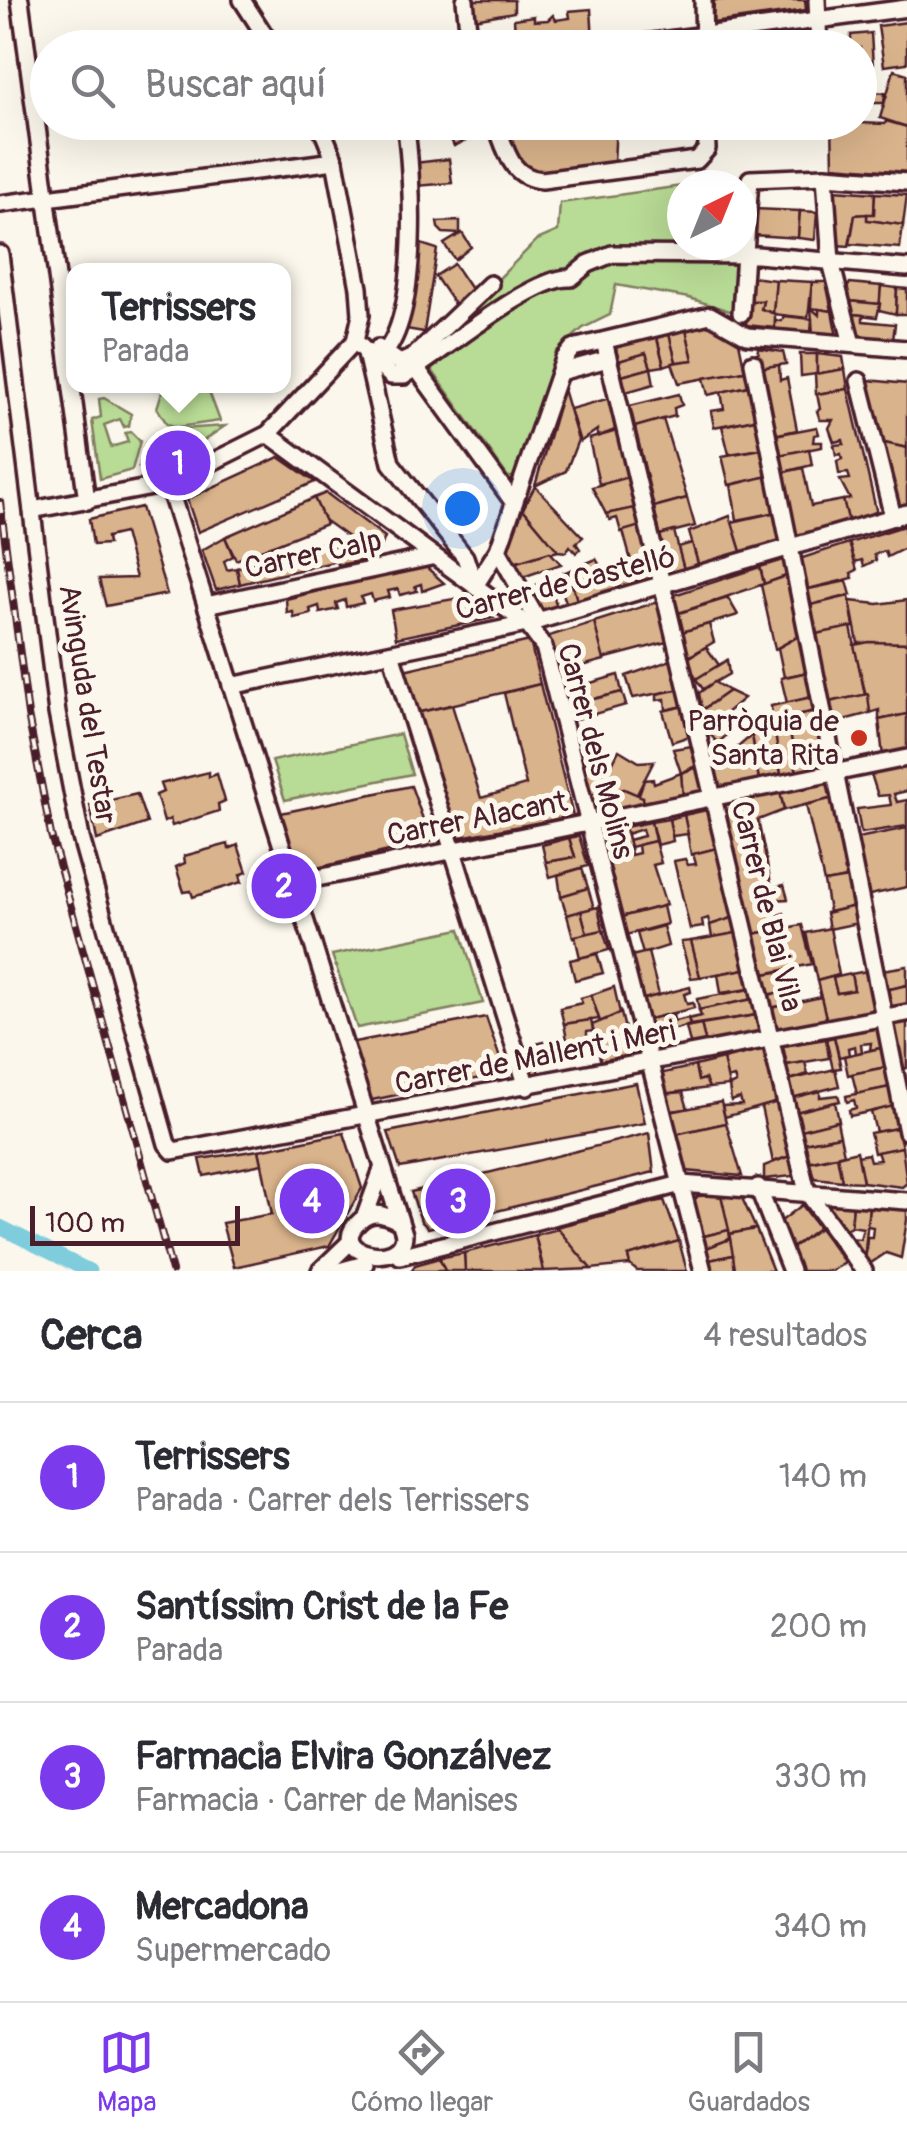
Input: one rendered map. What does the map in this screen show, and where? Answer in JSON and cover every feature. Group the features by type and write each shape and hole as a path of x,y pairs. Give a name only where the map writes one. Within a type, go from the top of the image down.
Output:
{"street":[{"path":"0,2 12,0"},
{"path":"20,0 30,76"},
{"path":"242,0 262,30"},
{"path":"464,0 468,30"},
{"path":"703,0 704,30"},
{"path":"817,0 818,30"},
{"path":"764,30 907,8"},
{"path":"38,140 66,346"},
{"name":"Carrer dels Molins","path":"327,140 335,161 359,288 361,347 391,463 465,557 474,586 532,623"},
{"path":"384,353 394,342 400,318 414,202 407,140"},
{"path":"502,140 514,168 526,180 703,157 704,140"},
{"path":"0,204 335,161"},
{"path":"825,176 831,262 852,344"},
{"path":"757,179 825,176 907,182"},
{"name":"Avinguda del Testar","path":"0,254 57,713 81,838 167,1144 173,1151"},
{"path":"361,347 391,376 417,368 522,296 562,278 571,278 588,264 612,254 667,254"},
{"path":"757,256 907,268"},
{"path":"741,313 750,260"},
{"path":"361,347 384,353 400,363 413,357 490,284"},
{"path":"268,434 474,586 498,550 560,372 573,348 710,316 748,336 907,350"},
{"name":"Carrer de Blai Vila","path":"604,341 807,1192"},
{"path":"32,510 168,484 268,434 361,347"},
{"path":"560,372 608,358"},
{"path":"753,364 907,1132"},
{"path":"417,368 514,503"},
{"path":"859,381 900,515"},
{"path":"72,393 87,501"},
{"path":"168,484 400,1227 399,1262"},
{"name":"Carrer de Castelló","path":"232,686 532,623 663,588 900,515"},
{"name":"Carrer dels Molins","path":"498,550 544,647 704,1271"},
{"name":"Carrer Calp","path":"206,604 431,557"},
{"path":"391,653 528,1087"},
{"name":"Carrer Alacant","path":"293,883 714,801 907,758"},
{"name":"Carrer de Mallent i Meri","path":"173,1151 367,1118 907,1014"},
{"path":"365,1264 355,1254 351,1241 354,1226 365,1216 382,1168"},
{"path":"339,1271 365,1264 380,1267 439,1245 681,1184 758,1186 907,1201"},
{"path":"758,1186 791,1271"},
{"path":"807,1192 864,1271"},
{"path":"365,1216 381,1213 400,1227 439,1245"},
{"path":"320,1271 351,1241"}],"green space":[{"path":"667,188 667,260 739,260 736,313 689,298 616,285 610,315 583,328 556,352 516,477 508,477 422,356 537,240 558,231 560,203"},
{"path":"162,393 210,393 220,421 178,427 167,424 157,408"},
{"path":"104,398 131,414 129,426 124,427 120,419 104,425 111,447 128,442 125,433 131,432 140,441 132,470 100,479 92,420 101,417 99,399"},
{"path":"225,426 200,443 139,467 146,443 159,439 166,430"},
{"path":"400,734 412,774 285,800 272,761"},
{"path":"460,929 483,1003 357,1028 332,955"}],"building":[{"path":"472,0 514,0 514,12 474,19"},
{"path":"714,0 805,0 806,10 713,23"},
{"path":"591,9 592,30 515,30 514,19 534,16 534,21 548,20 553,15 556,20 570,18 569,11"},
{"path":"907,22 907,63 884,66 878,26"},
{"path":"894,70 907,74 907,127 880,118"},
{"path":"877,92 885,93 884,103 877,103"},
{"path":"886,121 907,127 907,172 833,166 832,140 877,140 877,124"},
{"path":"510,140 615,140 614,164 536,174 519,162"},
{"path":"449,159 452,183 416,186 414,163"},
{"path":"834,190 875,193 874,214 855,215 849,246 836,245"},
{"path":"875,193 907,195 903,225 867,220 867,214 874,214"},
{"path":"757,209 800,211 798,238 757,235"},
{"path":"800,211 817,212 815,240 798,238"},
{"path":"867,214 867,220 903,225 900,248 850,244 855,215"},
{"path":"460,221 460,234 443,233 438,228 437,222"},
{"path":"462,233 471,247 455,260 444,244"},
{"path":"418,243 437,249 424,332 406,329"},
{"path":"454,264 473,292 454,304 435,276"},
{"path":"751,277 776,280 773,314 761,309 763,301 748,301"},
{"path":"776,280 812,282 808,318 773,314"},
{"path":"812,282 826,282 832,311 811,308"},
{"path":"850,283 881,286 880,304 848,301 845,292"},
{"path":"881,286 897,288 896,314 879,310"},
{"path":"897,288 907,289 907,314 896,314"},
{"path":"748,301 763,301 761,309 775,314 775,328 746,325"},
{"path":"848,301 880,304 877,317 853,314"},
{"path":"811,308 819,315 819,309 832,311 837,337 813,334"},
{"path":"853,314 863,315 863,321 895,324 893,340 859,336"},
{"path":"784,316 812,319 811,332 775,329 775,321 782,321"},
{"path":"709,324 739,342 745,371 679,383 672,363 693,360 686,330"},
{"path":"686,330 693,360 676,362 669,334"},
{"path":"669,334 676,362 664,366 657,337"},
{"path":"656,335 664,366 651,368 646,353 619,361 615,345"},
{"path":"758,348 783,352 786,364 760,368"},
{"path":"646,353 651,368 622,376 619,361"},
{"path":"800,354 817,354 817,374 801,376"},
{"path":"817,354 843,357 845,369 817,374"},
{"path":"779,365 780,380 787,378 797,430 774,435 760,368"},
{"path":"651,368 654,384 626,392 622,376"},
{"path":"845,369 848,389 816,394 815,374"},
{"path":"745,371 749,386 708,395 704,378"},
{"path":"868,380 907,384 907,448 880,442"},
{"path":"749,386 755,419 714,427 711,411 724,409 721,392"},
{"path":"563,389 578,440 566,471 535,486"},
{"path":"848,389 877,514 849,524 843,500 850,499 840,480 850,479 848,473 839,474 837,461 842,459 841,454 836,455 834,445 844,444 843,440 834,442 829,428 833,420 820,420 817,411 817,394"},
{"path":"679,394 682,405 674,408 675,416 635,427 630,406"},
{"path":"610,398 615,430 597,437 597,430 580,442 570,409"},
{"path":"663,419 687,498 654,507 635,427"},
{"path":"755,419 762,449 729,454 722,426"},
{"path":"817,427 819,434 814,435 813,442 822,442 822,447 779,455 775,435"},
{"path":"617,431 628,477 599,484 589,439"},
{"path":"880,442 907,448 907,506 895,510"},
{"path":"762,449 768,476 729,485 722,456"},
{"path":"809,449 812,465 780,473 779,455"},
{"path":"279,457 315,482 198,532 187,499"},
{"path":"803,468 811,506 843,500 849,523 793,540 780,473"},
{"path":"768,476 777,512 737,520 731,485"},
{"path":"628,477 635,508 606,514 592,487"},
{"path":"535,486 583,537 576,543 580,549 576,553 570,546 566,552 558,551 523,509"},
{"path":"326,493 385,537 377,558 338,565 335,548 356,543 324,520 314,498"},
{"path":"314,498 326,524 236,560 225,537"},
{"path":"687,498 695,526 660,535 654,507"},
{"path":"141,507 167,594 106,606 99,579 136,578 124,533 107,537 108,544 93,545 89,519"},
{"path":"635,508 641,528 621,532 617,518 610,520 606,514"},
{"path":"523,509 558,551 514,563 506,552"},
{"path":"777,512 781,543 742,555 732,522"},
{"path":"730,516 742,555 700,571 689,532"},
{"path":"640,526 656,581 638,587 623,531"},
{"path":"904,526 907,547 887,557 885,551 874,554 876,560 864,566 862,560 855,562 849,543"},
{"path":"674,531 685,573 669,576 660,535"},
{"path":"225,537 233,556 224,561 227,570 237,568 240,584 216,590 202,550"},
{"path":"332,540 337,561 240,584 237,568"},
{"path":"692,543 700,571 685,573 678,547"},
{"path":"849,543 857,570 851,573 853,578 804,590 796,560"},
{"path":"550,552 561,564 523,577 514,563"},
{"path":"596,559 605,574 632,563 638,587 579,607 568,571"},
{"path":"786,559 789,575 764,584 760,567"},
{"path":"424,565 444,583 422,591 421,584 415,586 417,591 400,595 398,589 388,591 390,597 373,601 371,594 361,597 363,603 346,607 345,600 336,603 338,609 320,613 319,606 310,609 311,614 294,618 293,612 287,613 286,599"},
{"path":"760,567 764,584 679,613 674,595"},
{"path":"568,571 579,607 569,610 556,575"},
{"path":"789,575 801,635 775,649 761,585"},
{"path":"549,578 558,612 543,614 529,589"},
{"path":"847,581 851,595 807,606 804,590"},
{"path":"849,596 854,627 813,635 807,606"},
{"path":"465,597 493,618 396,638 391,610"},
{"path":"728,598 738,615 682,632 679,613"},
{"path":"907,600 907,643 858,643 850,601 878,604"},
{"path":"657,602 667,642 603,659 594,622"},
{"path":"594,622 604,660 553,674 546,637"},
{"path":"709,624 714,642 688,657 682,632"},
{"path":"851,627 865,695 829,702 816,634"},
{"path":"801,635 808,672 784,677 778,648"},
{"path":"530,641 540,684 416,713 404,670"},
{"path":"907,643 907,714 879,720 879,710 870,713 854,645"},
{"path":"706,647 719,665 696,679 687,659"},
{"path":"671,660 681,689 633,698 626,676"},
{"path":"727,660 729,674 703,689 696,679"},
{"path":"808,672 812,697 787,703 781,678"},
{"path":"618,675 622,692 566,706 563,691"},
{"path":"714,682 729,691 702,710 699,693"},
{"path":"540,684 573,816 455,838 416,713 452,705 481,798 526,785 504,693"},
{"path":"681,689 684,706 666,710 665,699 657,700 657,694"},
{"path":"729,691 744,698 706,730 702,710"},
{"path":"622,692 626,705 570,721 566,706"},
{"path":"868,694 870,713 836,722 829,702"},
{"path":"812,697 816,711 778,719 772,715 771,706"},
{"path":"684,706 690,736 672,742 663,711"},
{"path":"816,711 828,769 797,774 789,726 778,719"},
{"path":"907,714 907,751 883,757 879,720"},
{"path":"772,715 789,726 797,774 781,776"},
{"path":"724,716 736,727 718,743 706,730"},
{"path":"775,732 781,776 759,781 752,735"},
{"path":"752,735 759,781 720,790 714,767 738,754 738,747"},
{"path":"692,746 697,765 681,773 673,749"},
{"path":"619,750 639,762 654,761 636,796 624,789 589,795 581,764 605,755 610,768"},
{"path":"698,767 704,794 683,798 681,773"},
{"path":"907,767 907,791 894,794 897,802 907,800 907,826 861,833 857,809 891,805 889,795 878,796 871,774"},
{"path":"209,772 209,777 217,774 225,801 218,804 219,811 172,826 170,819 164,822 156,795 163,792 160,784"},
{"path":"681,773 683,798 643,808 643,797 638,797 644,780 653,779 654,783"},
{"path":"830,782 834,798 784,810 780,792"},
{"path":"411,786 431,841 300,872 281,813"},
{"path":"624,789 643,797 644,809 594,816 589,795"},
{"path":"780,792 784,810 758,820 772,888 784,885 788,899 772,900 775,916 784,913 789,927 754,934 724,805"},
{"path":"137,794 147,823 97,840 90,805"},
{"path":"834,798 848,878 824,882 806,805"},
{"path":"707,810 717,848 691,855 684,815"},
{"path":"684,815 688,834 672,836 669,819"},
{"path":"669,819 673,841 657,845 651,822"},
{"path":"651,822 655,841 630,847 628,840 644,836 642,829 627,834 625,827"},
{"path":"625,827 630,847 606,852 601,832"},
{"path":"907,828 907,887 865,896 853,839"},
{"path":"579,836 588,866 550,877 546,862 575,857 569,838"},
{"path":"569,838 575,857 546,862 542,845"},
{"path":"655,841 661,863 653,865 666,905 621,917 606,852 630,847 631,855 639,853 638,845"},
{"path":"228,844 229,849 238,845 247,872 240,875 242,882 193,897 191,891 184,892 176,867 185,863 184,856"},
{"path":"717,848 732,918 710,925 708,918 702,920 703,927 690,929 674,861 685,859 688,865 696,864 693,854"},
{"path":"582,868 588,888 561,896 558,875"},
{"path":"848,878 855,906 829,912 824,882"},
{"path":"588,888 594,908 567,915 561,896"},
{"path":"663,906 667,924 626,935 621,917"},
{"path":"855,906 858,923 829,929 826,913"},
{"path":"598,907 603,930 587,934 581,911"},
{"path":"581,911 587,934 573,937 567,915"},
{"path":"732,918 736,933 712,938 710,925"},
{"path":"802,925 812,964 764,974 754,934"},
{"path":"663,926 668,946 643,954 637,933"},
{"path":"830,928 839,975 817,981 806,933"},
{"path":"603,930 609,950 580,958 575,936"},
{"path":"736,933 745,969 700,977 691,941"},
{"path":"691,941 700,977 691,978 681,942"},
{"path":"648,952 659,995 641,1000 631,956"},
{"path":"597,954 603,973 575,980 570,960"},
{"path":"907,966 907,985 886,990 882,970"},
{"path":"745,969 750,989 721,993 718,974"},
{"path":"791,970 794,988 769,995 764,974"},
{"path":"867,971 877,1014 827,1022 817,981 839,975 833,978 837,993 854,990 851,974"},
{"path":"851,974 854,990 837,993 833,978"},
{"path":"907,985 907,1005 890,1008 886,990"},
{"path":"614,987 620,1013 600,1022 591,995"},
{"path":"690,987 691,992 684,994 687,1004 693,1003 694,1008 646,1020 640,1000"},
{"path":"794,988 797,1002 771,1008 769,995"},
{"path":"750,989 753,999 699,1010 697,999"},
{"path":"591,995 599,1019 564,1024 560,1008 582,1003 580,998"},
{"path":"821,997 827,1022 778,1033 771,1008"},
{"path":"753,999 757,1015 690,1025 688,1019 701,1016 699,1010"},
{"path":"621,1013 633,1061 602,1067 592,1025"},
{"path":"673,1013 674,1021 688,1018 690,1025 651,1036 646,1020"},
{"path":"757,1015 762,1036 706,1044 701,1024"},
{"path":"486,1017 505,1073 367,1101 349,1043"},
{"path":"591,1020 593,1031 587,1032 587,1041 568,1045 564,1024"},
{"path":"907,1021 907,1068 903,1069 892,1023"},
{"path":"701,1024 706,1044 691,1047 686,1027"},
{"path":"878,1028 881,1048 870,1050 871,1043 861,1044 862,1052 856,1054 855,1046 848,1048 849,1055 839,1057 834,1036"},
{"path":"672,1032 677,1050 656,1055 651,1036"},
{"path":"834,1037 841,1068 833,1069 826,1039"},
{"path":"826,1039 829,1058 787,1065 783,1046"},
{"path":"544,1042 546,1052 533,1055 534,1062 538,1060 538,1073 549,1071 551,1077 533,1079 524,1047"},
{"path":"881,1048 886,1067 848,1075 844,1056"},
{"path":"765,1049 778,1102 725,1117 722,1106 742,1105 740,1098 731,1101 729,1086 736,1083 734,1077 727,1079 723,1059"},
{"path":"723,1059 729,1086 709,1088 705,1079 698,1081 695,1066"},
{"path":"805,1062 808,1074 789,1080 787,1065"},
{"path":"695,1066 698,1081 705,1079 709,1088 663,1094 659,1074"},
{"path":"886,1067 890,1087 857,1094 852,1074"},
{"path":"835,1069 839,1086 792,1098 789,1080"},
{"path":"636,1083 645,1123 400,1168 388,1132"},
{"path":"890,1087 893,1107 850,1116 849,1110 856,1108 854,1100 847,1102 846,1096"},
{"path":"820,1091 820,1097 838,1095 840,1101 796,1112 792,1098"},
{"path":"683,1092 688,1109 670,1111 663,1094"},
{"path":"721,1102 726,1123 676,1134 670,1112"},
{"path":"778,1102 790,1156 773,1162 761,1107"},
{"path":"835,1102 839,1121 801,1130 796,1112"},
{"path":"893,1106 897,1128 876,1132 871,1112"},
{"path":"837,1121 840,1136 804,1143 801,1130"},
{"path":"726,1123 742,1176 686,1171 676,1134"},
{"path":"897,1128 902,1147 874,1153 870,1133"},
{"path":"344,1133 362,1188 329,1246 234,1267 222,1223 272,1214 259,1150"},
{"path":"649,1133 654,1172 428,1228 421,1221 411,1192"},
{"path":"840,1136 844,1154 807,1162 804,1143"},
{"path":"902,1147 907,1183 902,1187 863,1182 857,1156 868,1154 870,1161 880,1160 877,1152"},
{"path":"259,1150 262,1164 204,1176 200,1159"},
{"path":"857,1151 863,1182 842,1181 837,1156"},
{"path":"790,1156 793,1176 764,1179 764,1166"},
{"path":"837,1156 842,1181 814,1178 809,1162"},
{"path":"721,1195 742,1198 756,1229 729,1234"},
{"path":"721,1195 729,1230 700,1237 690,1204 698,1196"},
{"path":"664,1200 679,1241 628,1256 630,1265 591,1269 556,1227"},
{"path":"821,1204 853,1206 851,1226 837,1233"},
{"path":"802,1205 819,1228 789,1250 776,1225"},
{"path":"853,1206 869,1207 864,1262 848,1243 849,1238 860,1239 863,1228 851,1226"},
{"path":"869,1207 907,1210 901,1258 886,1253 865,1267 867,1237 872,1237 873,1227 867,1226"},
{"path":"819,1228 845,1263 831,1271 798,1271 789,1250"},
{"path":"558,1229 591,1269 544,1271 535,1235"},
{"path":"756,1229 773,1271 735,1271 729,1234"},
{"path":"729,1230 730,1239 704,1249 700,1237"},
{"path":"535,1235 543,1271 465,1271 464,1253"},
{"path":"730,1239 733,1255 705,1261 704,1249"},
{"path":"679,1241 687,1271 637,1271 630,1265 628,1256"},
{"path":"464,1253 465,1271 445,1271 439,1258"},
{"path":"733,1255 735,1271 707,1271 705,1261"},
{"path":"439,1258 445,1271 411,1271 415,1265"}],"waterway":[{"path":"0,1227 89,1271"}],"railway":[{"path":"0,502 28,715 51,835 172,1271"}],"place":[{"name":"Terrissers","path":"178,463"},
{"name":"Parròquia de Santa Rita","path":"859,738"},
{"name":"Santíssim Crist de la Fe","path":"284,886"},
{"name":"Mercadona","path":"312,1201"},
{"name":"Farmacia Elvira Gonzálvez","path":"458,1201"}]}
